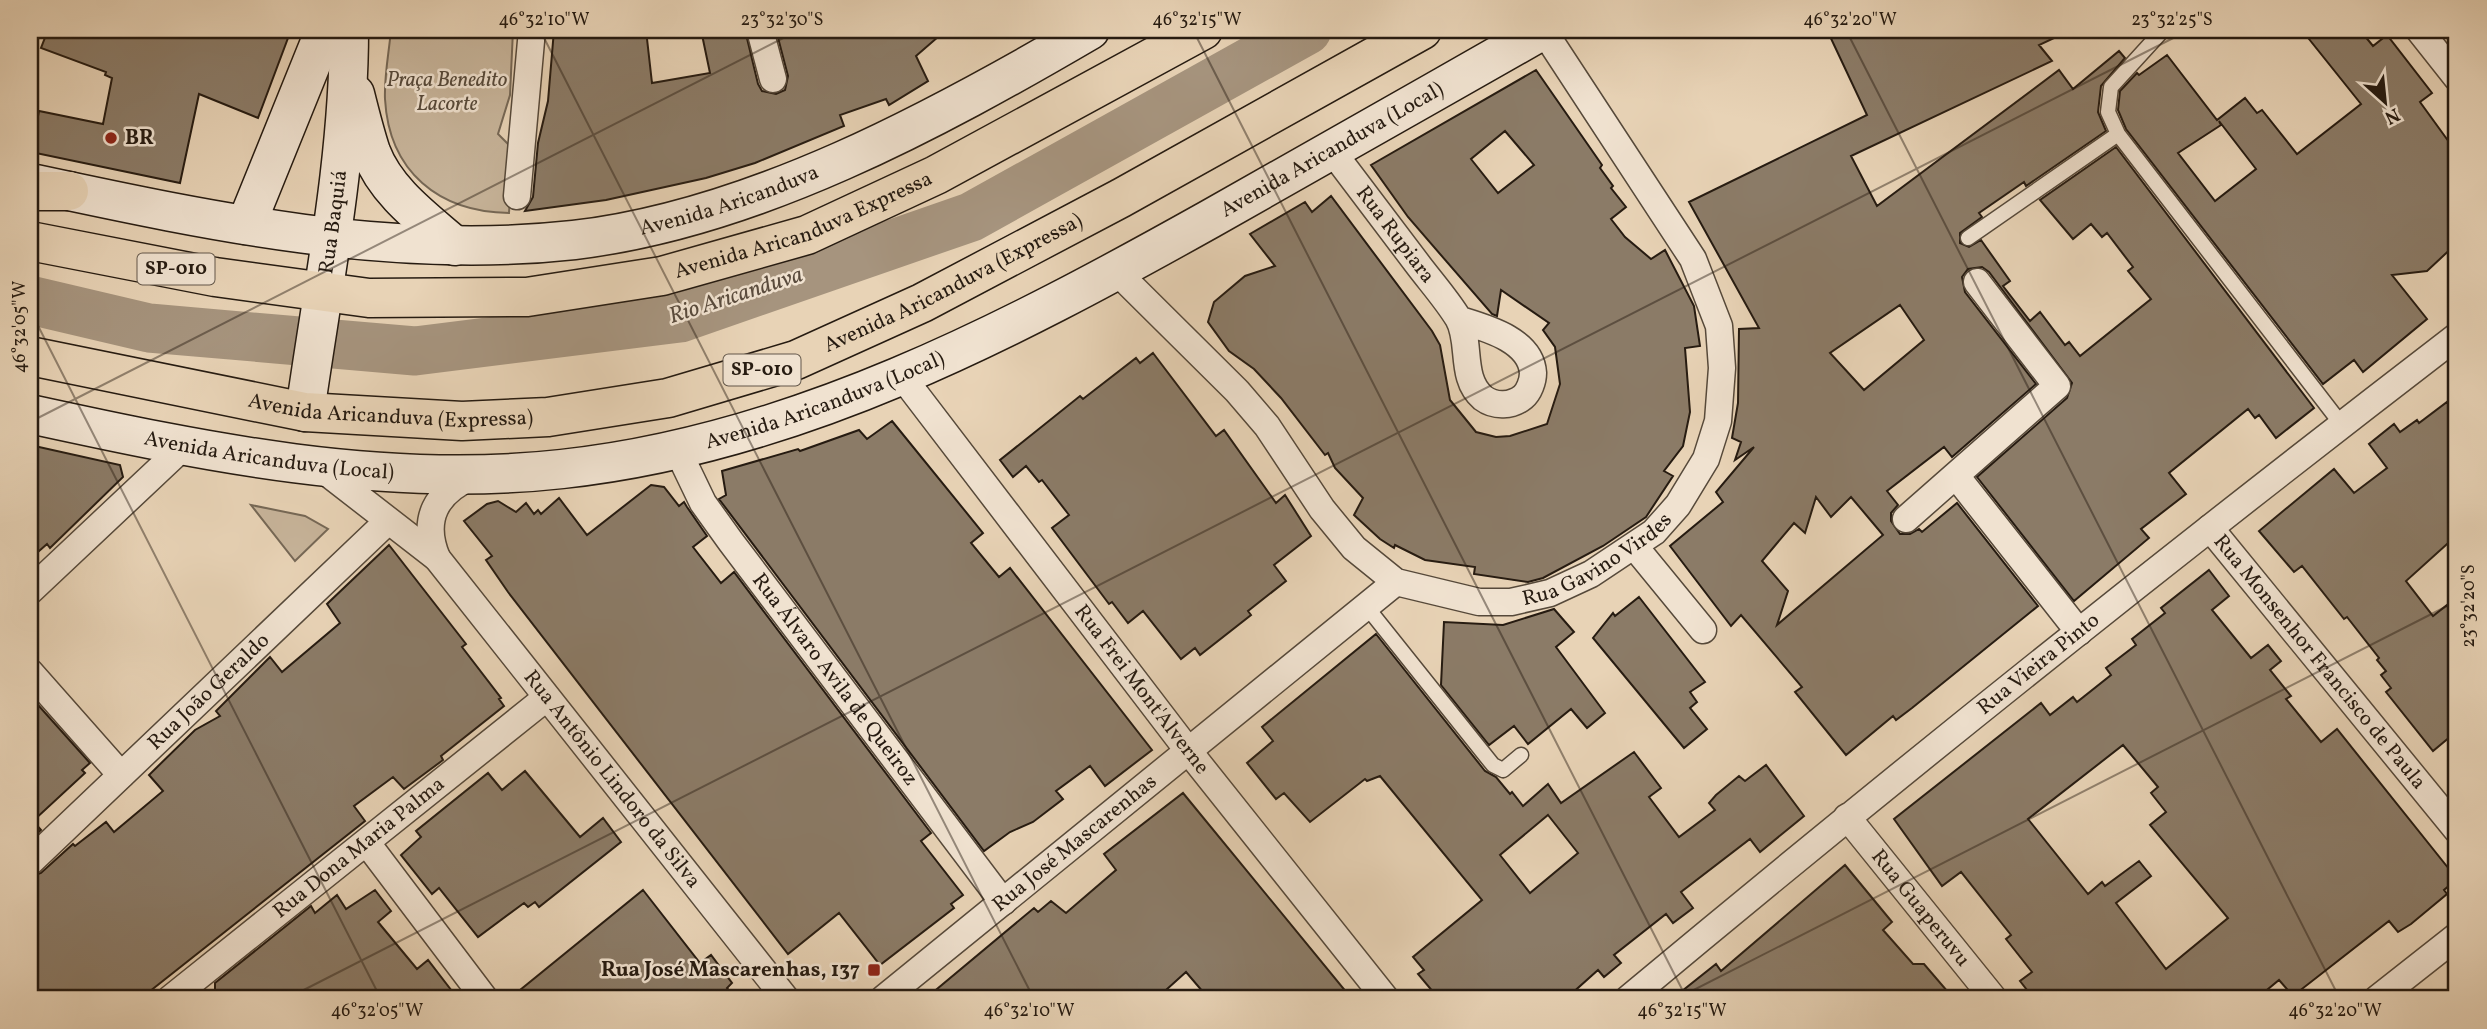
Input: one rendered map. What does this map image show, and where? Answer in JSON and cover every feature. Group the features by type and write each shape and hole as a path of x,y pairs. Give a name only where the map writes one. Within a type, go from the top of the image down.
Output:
{"highway":[{"name":"Avenida Aricanduva Expressa","path":"322,302 369,298 527,298 662,276 807,235 936,175 1203,30"},
{"name":"Avenida Aricanduva (Expressa)","path":"30,356 306,404 462,421 548,417 668,398 796,360 922,303 1098,210 1422,30"},
{"path":"30,191 69,191"},
{"name":"SP-010","path":"30,241 215,277 322,302"}],"main road":[{"path":"246,225 326,30"},
{"name":"Rua Baquiá","path":"306,404 332,240 349,74 349,30"},
{"name":"Avenida Aricanduva","path":"332,240 455,246 575,240 658,223 757,194 830,166 1010,77 1090,30"},
{"name":"Avenida Aricanduva (Local)","path":"30,414 183,447 321,468 477,474 561,469 678,451 831,404 998,332 1116,271 1543,30"},
{"path":"349,74 372,154 384,176 409,206 455,246"},
{"path":"30,183 332,240"}],"street":[{"path":"517,196 532,30"},
{"path":"760,30 773,79"},
{"name":"Rua Gavino Virdes","path":"1116,271 1237,391 1267,426 1322,509 1354,548 1396,582 1479,602 1511,602 1550,593 1570,584 1634,547 1678,505 1706,459 1718,421 1722,368 1719,326 1709,292 1693,258 1543,30"},
{"path":"2419,30 2457,78"},
{"name":"Rua Rupiara","path":"1332,150 1460,320"},
{"path":"1906,519 1957,477 2057,386 1977,282"},
{"name":"Rua Vieira Pinto","path":"1628,999 1847,817 2210,528 2457,337"},
{"name":"Rua Frei Mont'Alverne","path":"901,375 1190,753 1387,999"},
{"path":"30,591 183,447"},
{"name":"Rua Álvaro Avila de Queiroz","path":"678,451 703,503 731,542 1003,902"},
{"name":"Rua Antônio Lindoro da Silva","path":"321,468 437,558 786,999"},
{"name":"Rua Antônio Lindoro da Silva","path":"437,558 429,533 437,504 454,484 477,474"},
{"path":"1957,477 2079,632"},
{"name":"Rua João Geraldo","path":"30,862 388,521"},
{"name":"Rua Monsenhor Francisco de Paula","path":"2210,528 2457,830"},
{"path":"1634,547 1703,631"},
{"name":"Rua José Mascarenhas","path":"884,999 1190,753 1396,582"},
{"path":"30,672 121,775"},
{"name":"Rua Dona Maria Palma","path":"186,995 546,698"},
{"name":"Rua Guaperuvu","path":"1847,817 1994,999"},
{"path":"367,843 485,999"},
{"path":"2377,999 2457,936"}],"lane":[{"path":"2163,30 2110,87 2108,112 2118,134 2342,425"},
{"path":"1968,238 2118,134"},
{"path":"1366,606 1493,765 1503,769 1521,755"}],"green space":[{"name":"Praça Benedito Lacorte","path":"391,30 513,30 510,95 498,134 513,149 509,213 484,211 440,196 422,183 408,167 396,147 385,99"},
{"path":"251,505 305,516 328,529 295,561"}],"building":[{"path":"48,30 291,30 258,118 199,94 180,183 31,152 39,111 103,124 112,78 105,75 106,72 41,48"},
{"path":"554,30 646,30 652,83 710,73 701,30 745,30 758,84 762,91 776,94 785,90 788,76 776,30 946,30 916,56 928,81 889,105 886,99 840,115 844,126 755,163 706,178 606,200 525,211 533,197 538,143 548,101"},
{"path":"1827,30 2071,30 2039,45 2052,61 1851,156 1877,206 2059,70 2073,89 2119,51 2125,58 2101,86 2098,112 2106,131 2026,186 2024,182 1979,213 1982,217 1960,233 1960,243 1969,247 1981,240 2010,281 2003,286 2030,321 2040,312 2065,345 2069,342 2080,356 2151,299 2128,271 2133,267 2107,233 2102,237 2091,224 2073,239 2040,200 2116,147 2314,408 2276,438 2259,415 2255,418 2248,409 2169,473 2186,494 2141,529 2149,538 2074,601 1977,477 2067,398 2072,383 1989,272 1982,267 1968,269 1962,277 1965,292 2036,384 1952,457 1944,447 1887,491 1898,505 1891,513 1891,521 1900,534 1910,534 1919,529 1922,532 1957,503 2038,606 1912,708 1896,720 1893,716 1846,755 1795,692 1802,687 1741,615 1731,626 1670,546 1723,502 1716,492 1754,447 1735,460 1741,442 1732,438 1738,403 1739,329 1759,328 1689,202 1867,115","holes":["1900,305 1924,340 1864,390 1830,353","1816,497 1831,517 1851,497 1883,535 1777,625 1788,591 1762,561 1794,523 1805,533"]},
{"path":"2321,30 2360,30 2373,46 2387,35 2432,93 2420,102 2457,153 2457,243 2427,271 2392,275 2427,319 2363,372 2354,360 2323,384 2126,129 2118,110 2120,91 2137,73 2139,75 2167,55 2217,120 2245,98 2257,113 2262,110 2297,154 2361,104 2309,39","holes":["2219,121 2256,169 2215,201 2178,153 2221,125"]},
{"path":"1536,70 1602,165 1600,168 1613,186 1611,188 1626,207 1611,219 1625,237 1651,259 1665,250 1694,306 1700,346 1685,348 1690,412 1683,446 1664,471 1673,476 1646,517 1603,546 1543,578 1528,582 1474,574 1475,567 1425,560 1395,545 1394,548 1380,539 1354,515 1363,498 1335,468 1328,453 1325,455 1281,398 1254,369 1229,351 1208,322 1214,302 1245,276 1275,266 1250,234 1305,202 1312,212 1331,196 1432,331 1440,345 1450,400 1476,432 1496,437 1510,436 1547,424 1560,384 1555,347 1543,330 1549,323 1501,290 1497,316 1492,314 1408,217 1371,165","holes":["1505,131 1534,165 1498,193 1471,159"]},
{"path":"1153,353 1216,436 1224,430 1276,503 1285,495 1311,536 1274,565 1286,581 1248,611 1251,615 1200,655 1195,648 1181,659 1143,611 1128,623 1112,602 1109,604 1052,528 1069,515 1042,480 1039,482 1026,466 1013,477 1000,460 1080,396 1083,399 1136,358 1140,363"},
{"path":"2447,402 2457,415 2457,535 2406,581 2433,616 2447,605 2457,619 2457,731 2433,751 2386,692 2391,688 2381,675 2386,671 2347,617 2344,619 2302,566 2294,572 2259,531 2334,469 2354,493 2387,468 2369,444 2394,424 2400,432 2417,420 2419,423"},
{"path":"892,421 983,533 971,543 999,577 1010,568 1152,750 1105,786 1090,766 1056,791 1063,799 1033,822 1010,832 984,851 719,499 726,495 722,471 798,449 800,451 859,430 867,439"},
{"path":"30,445 120,465 123,477 50,548 47,544 30,559"},
{"path":"651,485 664,487 679,506 684,502 707,536 693,547 721,583 734,572 931,833 921,841 963,895 951,904 954,908 880,965 839,913 788,954 508,592 486,560 492,556 464,521 487,504 498,501 516,512 526,503 534,514 538,510 541,514 559,498 587,535"},
{"path":"389,545 466,644 462,647 501,698 499,699 504,706 441,756 443,760 404,789 393,777 354,806 365,821 140,999 30,999 30,877 41,873 73,844 75,846 106,822 114,832 163,791 149,775 195,730 220,716 216,711 270,657 282,672 340,623 327,604"},
{"path":"2209,570 2229,596 2212,610 2251,658 2268,645 2281,661 2270,670 2291,696 2286,699 2321,742 2337,729 2457,879 2444,890 2447,894 2411,924 2398,932 2389,921 2293,996 2279,980 2256,999 2034,999 2020,981 2032,972 2006,939 2011,935 1961,872 1942,886 1894,819 2041,703 2050,715 2073,697 2077,702 2111,675 2106,668 2136,645 2132,639 2165,613 2161,608","holes":["2123,745 2158,787 2151,793 2166,812 2150,825 2228,918 2166,969 2116,903 2151,876 2139,861 2105,886 2102,882 2088,894 2028,819"]},
{"path":"1639,597 1705,682 1690,692 1697,702 1690,708 1707,729 1684,748 1593,638 1613,613 1615,616"},
{"path":"1554,609 1574,632 1556,647 1605,713 1587,728 1571,709 1528,744 1514,726 1489,745 1441,685 1444,622 1503,625"},
{"path":"1376,634 1485,771 1496,777 1523,806 1548,784 1561,803 1634,752 1661,788 1649,797 1679,837 1715,810 1709,803 1716,795 1739,776 1745,781 1766,765 1804,816 1760,852 1750,839 1681,892 1693,908 1673,923 1666,914 1614,955 1621,963 1604,977 1598,970 1570,995 1566,991 1556,999 1439,999 1418,974 1424,970 1413,957 1482,900 1380,776 1367,781 1365,779 1310,822 1284,793 1276,799 1247,763 1273,741 1262,727","holes":["1548,815 1578,853 1530,893 1500,855"]},
{"path":"30,696 90,763 82,770 85,773 33,821 41,830 30,840"},
{"path":"525,771 580,837 603,818 621,842 539,907 535,902 528,907 524,903 478,937 439,888 432,894 401,855 421,837 416,831 488,773 502,790"},
{"path":"1183,793 1352,999 1209,999 1186,972 1156,999 925,999 1034,908 1038,912 1051,901 1066,913 1116,870 1104,854"},
{"path":"1845,865 1892,922 1883,930 1913,964 1924,964 1954,999 1672,999 1716,964 1721,971"},
{"path":"375,890 391,911 378,922 417,969 428,960 458,999 424,999 419,994 412,999 220,999 215,992 215,983 311,906 315,913 337,895 346,909"},
{"path":"643,890 700,963 711,955 732,983 727,988 736,999 509,999"}],"waterway":[{"name":"Rio Aricanduva","path":"30,300 149,328 415,351 680,318 971,217 1307,30"}],"place":[{"name":"BR","path":"111,138"},
{"name":"Rua José Mascarenhas, 137","path":"874,970"}]}
